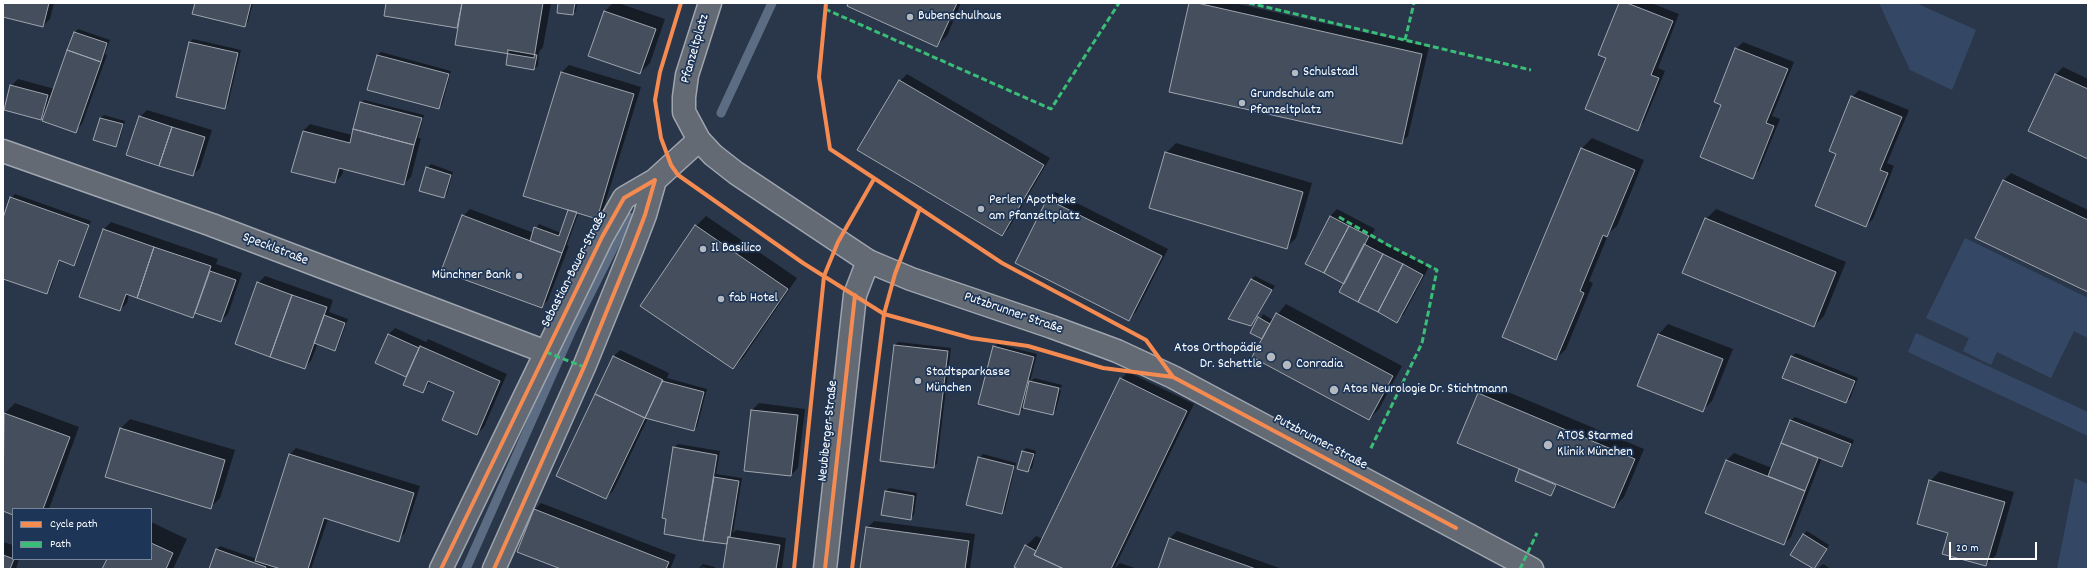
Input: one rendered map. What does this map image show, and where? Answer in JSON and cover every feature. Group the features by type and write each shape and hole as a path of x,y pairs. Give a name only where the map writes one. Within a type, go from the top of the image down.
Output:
{"street":[{"name":"Pfanzeltplatz","path":"699,140 684,112 684,97 687,75 710,3"},
{"name":"Sebastian-Bauer-Straße","path":"441,569 602,237 624,198 655,180 699,140"},
{"name":"Putzbrunner Straße","path":"699,140 713,155 736,173 868,261 911,279 1052,327 1117,351 1173,377 1532,569"},
{"name":"Specklstraße","path":"3,151 212,225 546,352"},
{"path":"494,569 584,367 645,215 655,180"},
{"name":"Neubiberger Straße","path":"825,569 855,296 868,261"}],"shaded area":[{"path":"1879,3 1916,3 1976,30 1952,90 1910,70"},
{"path":"1965,238 2088,298 2088,338 2074,331 2051,378 1997,352 1991,365 1963,351 1969,338 1926,318"},
{"path":"1916,333 2088,412 2088,436 1908,352"},
{"path":"2075,478 2088,484 2088,569 2057,569"}],"building":[{"path":"3,3 49,3 43,27 3,17"},
{"path":"195,3 251,3 245,27 192,14"},
{"path":"386,3 462,3 457,28 384,16"},
{"path":"462,3 543,3 534,58 455,45"},
{"path":"558,3 575,3 573,15 557,13"},
{"name":"Bubenschulhaus","path":"848,3 957,3 937,47 847,6"},
{"name":"Schulstadl","path":"1189,3 1197,3 1422,54 1402,144 1169,92"},
{"path":"1619,3 1627,3 1673,21 1651,75 1659,78 1638,131 1585,109 1606,58 1598,55"},
{"path":"604,11 656,29 640,74 588,56"},
{"path":"74,32 107,43 101,62 67,50"},
{"path":"189,42 238,53 225,109 176,97"},
{"path":"1735,48 1788,69 1766,123 1774,126 1753,179 1700,157 1721,105 1714,102"},
{"path":"67,50 101,62 76,133 42,121"},
{"path":"508,50 537,55 534,70 506,65"},
{"path":"377,55 449,74 439,109 367,90"},
{"path":"561,72 634,94 597,219 523,196"},
{"path":"2055,74 2088,89 2088,159 2028,131"},
{"path":"899,80 1044,165 1002,236 857,150"},
{"path":"10,85 48,95 41,120 4,110"},
{"path":"1851,96 1902,117 1880,170 1888,173 1866,227 1815,206 1836,154 1829,151"},
{"path":"360,102 422,118 414,145 353,129"},
{"path":"139,116 172,127 159,166 126,155"},
{"path":"100,118 123,124 116,147 93,140"},
{"path":"172,127 205,137 193,176 159,166"},
{"path":"353,129 414,145 404,185 339,168 335,183 291,172 303,131 350,143"},
{"path":"1581,148 1635,170 1607,237 1603,235 1580,291 1584,293 1556,360 1502,337"},
{"path":"1165,152 1303,192 1287,249 1149,208"},
{"path":"426,167 451,175 444,198 419,191"},
{"path":"2003,180 2088,220 2088,292 1975,238"},
{"path":"10,197 89,225 74,266 59,260 47,294 3,279 3,218"},
{"path":"1047,199 1162,256 1129,321 1015,263"},
{"path":"568,210 577,212 562,253 530,241 534,227 559,236"},
{"path":"462,215 562,253 542,308 441,271"},
{"path":"1330,216 1349,226 1324,273 1305,264"},
{"path":"1705,218 1836,272 1814,327 1682,273"},
{"path":"695,225 788,289 733,369 640,306"},
{"path":"1349,226 1369,236 1344,284 1324,273"},
{"path":"103,229 154,247 137,298 126,294 120,311 79,297"},
{"path":"1364,244 1383,254 1358,302 1339,292"},
{"path":"154,247 211,266 193,318 137,298"},
{"path":"1383,254 1403,264 1378,312 1358,302"},
{"path":"1403,264 1423,275 1397,323 1378,312"},
{"path":"210,271 236,280 221,322 195,313"},
{"path":"1251,279 1272,290 1251,326 1228,319"},
{"path":"257,282 292,295 270,357 235,344"},
{"path":"292,295 327,307 305,369 270,357"},
{"path":"1276,313 1393,376 1369,420 1252,357"},
{"path":"324,315 345,323 335,351 314,343"},
{"path":"1258,317 1270,324 1262,339 1250,333"},
{"path":"388,334 419,348 406,377 375,363"},
{"path":"1658,334 1723,359 1703,412 1637,386"},
{"path":"894,345 948,351 934,468 880,461"},
{"path":"420,346 500,381 477,435 442,420 454,392 428,381 423,393 403,385"},
{"path":"993,346 1034,357 1019,415 978,404"},
{"path":"613,356 663,380 645,418 595,394"},
{"path":"1791,356 1855,381 1846,403 1782,378"},
{"path":"1120,378 1187,411 1111,569 1064,569 1034,555"},
{"path":"662,381 704,392 694,431 645,418"},
{"path":"1029,381 1059,388 1053,415 1023,408"},
{"path":"1478,393 1635,459 1614,508 1457,443"},
{"path":"595,394 645,418 606,499 556,476"},
{"path":"751,410 798,415 791,476 744,471"},
{"path":"4,413 70,437 43,508 12,508 12,515 3,511"},
{"path":"1790,420 1851,444 1842,467 1781,443"},
{"path":"120,428 225,460 211,509 105,477"},
{"path":"1781,443 1818,458 1805,491 1768,476"},
{"path":"673,447 717,455 703,541 664,534 666,519 662,518"},
{"path":"1022,451 1034,454 1028,472 1017,469"},
{"path":"289,454 414,493 399,542 324,518 308,569 281,569 255,561"},
{"path":"978,457 1014,466 1002,514 966,505"},
{"path":"1726,460 1805,491 1784,545 1705,513"},
{"path":"1519,469 1556,485 1551,496 1515,481"},
{"path":"714,477 739,481 730,537 728,537 727,544 703,541"},
{"path":"1929,480 2005,502 1986,566 1942,554 1948,533 1917,524"},
{"path":"885,491 914,496 911,520 881,515"},
{"path":"534,509 669,562 666,569 561,569 517,552"},
{"path":"866,527 969,541 965,569 860,569"},
{"path":"1803,534 1827,549 1814,569 1790,555"},
{"path":"728,537 780,545 776,569 723,569"},
{"path":"1169,538 1256,569 1158,569"},
{"path":"152,543 173,553 166,569 102,569 106,560 152,560"},
{"path":"1025,545 1036,551 1034,555 1064,569 1018,569 1014,567"},
{"path":"216,549 266,567 265,569 209,569"},
{"path":"3,555 12,558 14,560 10,569 3,569"}],"waterway":[{"path":"721,113 772,3"},
{"path":"466,569 572,330 629,217"}],"marked path":[{"path":"825,9 1051,109 1119,3"},
{"path":"1249,3 1531,70"},
{"path":"1405,40 1414,3"},
{"path":"1339,217 1388,245 1437,270 1422,343 1370,450"},
{"path":"546,352 584,367"},
{"path":"1520,569 1537,533"}],"cycle path":[{"path":"681,3 660,72 655,100 661,138 671,165 678,175 803,263 884,314 971,338 1028,346 1103,368 1173,377 1456,528"},
{"path":"826,3 819,77 830,149 1002,263 1146,340 1173,377"},
{"path":"794,569 824,276 838,242 874,179"},
{"path":"441,569 602,237 624,198 655,180"},
{"path":"494,569 584,367 645,215 655,180"},
{"path":"852,569 884,314 895,274 920,208"},
{"path":"825,569 855,295"}],"place":[{"name":"Bubenschulhaus","path":"910,17"},
{"name":"Schulstadl","path":"1295,73"},
{"name":"Grundschule am Pfanzeltplatz","path":"1242,103"},
{"name":"Perlen Apotheke am Pfanzeltplatz","path":"981,209"},
{"name":"Il Basilico","path":"703,249"},
{"name":"Münchner Bank","path":"519,276"},
{"name":"fab Hotel","path":"721,299"},
{"name":"Atos Orthopädie Dr. Schettle","path":"1271,357"},
{"name":"Conradia","path":"1287,365"},
{"name":"Stadtsparkasse München","path":"918,381"},
{"name":"Atos Neurologie Dr. Stichtmann","path":"1334,390"},
{"name":"ATOS Starmed Klinik München","path":"1548,445"}]}
